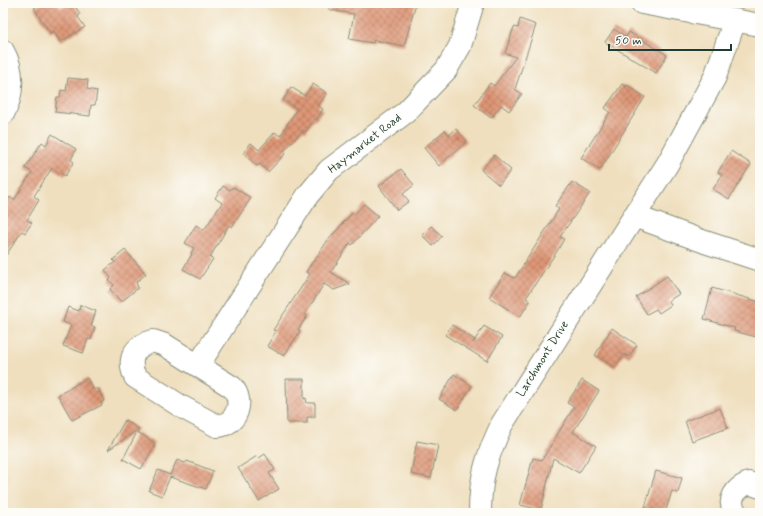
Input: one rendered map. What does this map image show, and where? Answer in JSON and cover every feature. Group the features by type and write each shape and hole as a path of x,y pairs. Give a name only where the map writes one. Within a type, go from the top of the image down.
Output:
{"street":[{"name":"Haymarket Road","path":"199,364 308,195 329,170 406,112 446,70 460,46 473,3"},
{"path":"642,3 760,25"},
{"name":"Larchmont Drive","path":"480,513 480,489 488,454 502,424 668,163 715,77 735,20"},
{"path":"3,51 9,61 12,83 6,108 3,114"},
{"path":"634,216 760,260"},
{"path":"153,341 166,345 199,364 232,387 238,393 240,406 234,418 223,426 217,426 182,407 135,377 131,362 142,344 153,341"},
{"path":"736,513 732,508 731,499 741,486 748,483 760,487"}],"building":[{"path":"42,3 58,3 61,8 69,3 73,3 80,14 78,17 85,27 60,42 54,31 50,33 34,8"},
{"path":"329,3 416,3 404,46 374,40 373,43 349,39 354,14 329,10"},
{"path":"520,19 536,25 515,89 522,94 509,111 501,105 491,118 474,105 490,83 494,86 516,57 505,53 514,27 518,28"},
{"path":"614,29 626,37 629,32 667,55 656,73 605,42"},
{"path":"68,78 88,80 87,89 97,91 95,105 91,105 90,116 55,112 57,97 60,97 61,90 66,91"},
{"path":"313,84 327,93 318,106 323,109 316,120 314,119 306,132 303,130 284,151 286,153 268,172 260,164 257,166 243,153 251,143 259,150 275,132 280,136 297,109 283,100 291,87 305,96"},
{"path":"622,84 626,87 627,85 645,97 600,170 581,158 610,112 605,108"},
{"path":"456,129 467,141 439,166 424,148 445,130 449,135"},
{"path":"52,134 76,149 71,160 74,162 65,176 52,168 34,196 39,200 27,220 32,223 25,233 22,231 3,260 3,207 10,197 14,200 32,172 25,168 42,142 46,145"},
{"path":"731,151 751,164 729,199 713,189 722,175 718,172"},
{"path":"494,155 511,170 499,185 481,170"},
{"path":"401,169 414,185 403,194 409,201 397,210 379,186"},
{"path":"572,182 590,193 560,237 564,239 526,298 530,301 520,317 489,297 505,273 515,278 559,209 555,206"},
{"path":"223,186 230,190 233,187 251,198 232,227 229,225 210,258 213,259 200,279 183,269 194,248 185,243 196,225 204,230 222,203 215,198"},
{"path":"364,204 378,216 352,245 350,243 331,272 350,284 334,290 324,284 305,314 307,316 298,330 300,331 284,356 267,346 276,331 273,330 310,274 306,272 313,261 328,240 352,213 355,214"},
{"path":"431,226 442,236 433,246 422,235"},
{"path":"125,250 146,274 136,282 138,288 121,302 110,289 114,285 109,280 111,278 105,270 115,262 113,260"},
{"path":"667,276 679,294 668,301 671,305 659,313 656,309 647,314 636,297"},
{"path":"712,288 760,302 760,338 734,331 735,328 704,319"},
{"path":"80,305 96,311 91,326 95,327 91,340 88,339 83,353 63,346 71,325 63,322 68,307 79,311"},
{"path":"452,325 475,340 484,326 502,337 487,361 445,335"},
{"path":"612,328 637,345 629,357 624,354 615,368 595,355"},
{"path":"454,374 472,386 457,410 439,399"},
{"path":"87,378 94,390 98,388 104,401 101,403 102,405 72,420 58,395"},
{"path":"286,379 304,379 304,399 306,398 307,403 315,403 315,417 307,417 307,423 287,423"},
{"path":"582,380 599,391 573,432 596,446 579,473 553,458 541,510 520,505 533,458 542,460 574,407 567,403"},
{"path":"720,408 728,428 692,441 685,421"},
{"path":"125,420 139,429 108,450"},
{"path":"137,432 154,442 154,447 141,469 123,459"},
{"path":"417,441 438,445 431,478 411,474"},
{"path":"265,454 275,470 269,473 279,489 259,501 238,468 257,456 259,458"},
{"path":"177,460 185,463 187,461 213,471 206,489 170,477 162,496 149,491 158,470 170,475"},
{"path":"656,471 682,478 678,493 672,491 665,513 645,507"}]}
